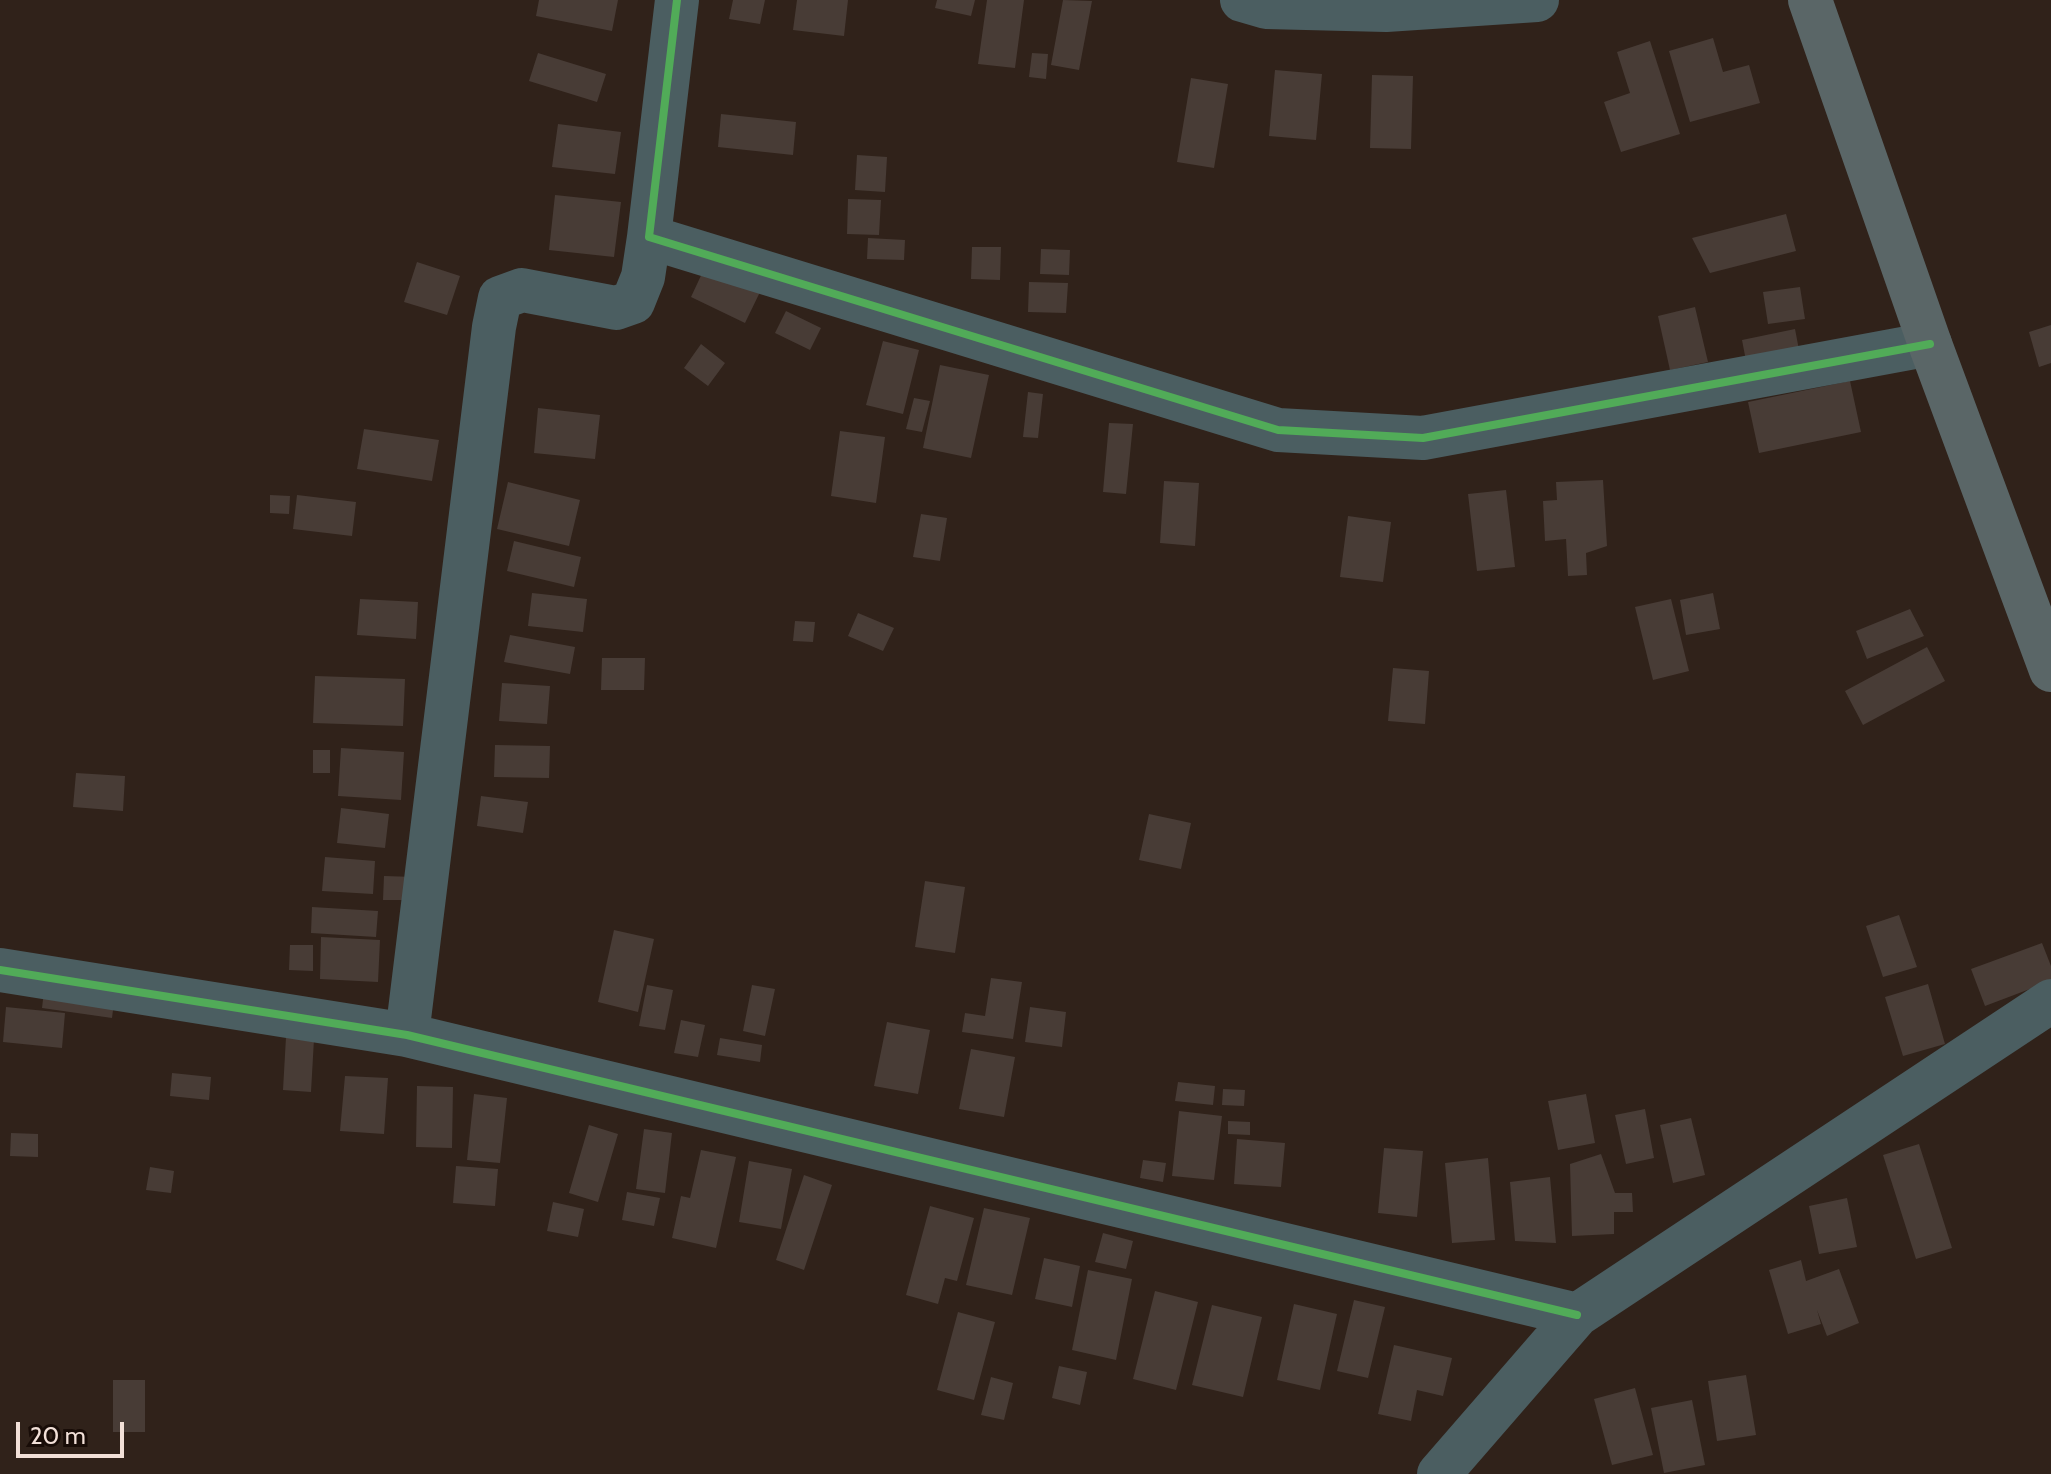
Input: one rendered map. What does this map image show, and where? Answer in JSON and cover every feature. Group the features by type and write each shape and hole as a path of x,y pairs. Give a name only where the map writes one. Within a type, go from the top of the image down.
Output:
{"highway":[{"path":"1810,0 1930,344 2051,670"}],"street":[{"path":"407,1035 500,298 522,290 616,308 633,302 643,277 649,237 677,0"},
{"path":"1242,0 1266,7 1386,10 1537,0"},
{"path":"649,237 1278,430 1423,438 1930,344"},
{"path":"0,970 407,1035 1577,1315"},
{"path":"1439,1474 1577,1315 2051,1001"}],"building":[{"path":"539,0 618,0 612,31 536,16"},
{"path":"733,0 765,0 760,24 729,19"},
{"path":"797,0 848,0 844,36 793,30"},
{"path":"937,0 975,0 971,16 935,8"},
{"path":"987,0 1024,0 1015,68 978,64"},
{"path":"1063,0 1092,1 1079,70 1051,65"},
{"path":"1713,38 1723,72 1749,65 1760,103 1690,122 1669,51"},
{"path":"1650,41 1680,134 1621,152 1604,102 1630,93 1617,52"},
{"path":"538,53 606,74 597,102 529,81"},
{"path":"1032,53 1048,54 1046,79 1029,77"},
{"path":"1275,70 1322,74 1316,140 1269,136"},
{"path":"1372,75 1413,76 1411,149 1370,148"},
{"path":"1191,78 1228,84 1214,168 1177,162"},
{"path":"721,114 796,122 793,155 718,147"},
{"path":"558,124 621,132 615,174 552,167"},
{"path":"857,155 887,157 885,192 855,190"},
{"path":"555,195 621,202 614,257 549,250"},
{"path":"848,199 881,200 879,235 847,234"},
{"path":"1786,214 1796,251 1710,273 1692,238"},
{"path":"868,238 905,240 904,260 867,259"},
{"path":"972,247 1001,247 1000,280 971,279"},
{"path":"1041,249 1070,250 1069,275 1040,274"},
{"path":"417,262 460,276 447,315 404,302"},
{"path":"705,267 760,292 745,323 691,297"},
{"path":"1029,282 1068,283 1066,313 1028,312"},
{"path":"1800,287 1805,319 1768,324 1763,292"},
{"path":"1695,307 1708,362 1670,370 1658,316"},
{"path":"786,311 821,328 810,350 775,333"},
{"path":"2051,325 2051,363 2039,367 2029,332"},
{"path":"1795,329 1800,355 1747,366 1742,340"},
{"path":"883,341 919,350 903,414 866,405"},
{"path":"701,344 725,363 708,386 684,368"},
{"path":"940,365 989,375 971,458 923,448"},
{"path":"1850,381 1861,432 1759,453 1748,402"},
{"path":"1028,392 1043,394 1038,438 1023,437"},
{"path":"914,398 930,401 922,432 906,429"},
{"path":"538,408 600,415 595,459 534,453"},
{"path":"1109,423 1133,424 1126,494 1103,492"},
{"path":"364,429 439,440 432,481 357,469"},
{"path":"840,431 885,437 876,503 831,496"},
{"path":"1603,480 1607,546 1586,553 1587,575 1568,576 1566,539 1545,541 1543,501 1557,500 1556,482"},
{"path":"1164,481 1199,483 1195,546 1160,543"},
{"path":"508,482 580,500 569,546 497,529"},
{"path":"1506,490 1515,567 1477,571 1468,494"},
{"path":"270,495 290,496 289,514 270,513"},
{"path":"297,495 356,502 352,536 293,529"},
{"path":"921,514 947,518 940,561 913,557"},
{"path":"1348,516 1391,522 1383,582 1340,577"},
{"path":"514,541 581,557 574,587 507,571"},
{"path":"532,593 587,599 583,632 528,626"},
{"path":"1713,593 1720,629 1686,635 1680,600"},
{"path":"360,599 418,602 416,639 357,635"},
{"path":"1671,599 1689,671 1653,680 1635,607"},
{"path":"1910,609 1924,636 1867,659 1856,631"},
{"path":"858,613 894,628 883,651 848,636"},
{"path":"795,621 815,622 813,642 793,641"},
{"path":"510,635 575,647 570,674 504,662"},
{"path":"1927,647 1945,681 1863,725 1845,691"},
{"path":"602,658 645,658 644,690 601,690"},
{"path":"1393,668 1429,671 1425,724 1388,721"},
{"path":"315,676 405,679 403,726 313,723"},
{"path":"502,683 550,686 547,724 499,721"},
{"path":"495,745 550,746 549,778 494,777"},
{"path":"341,748 404,752 401,800 338,796"},
{"path":"313,750 330,750 330,773 313,773"},
{"path":"76,773 125,776 123,811 73,807"},
{"path":"481,796 528,802 523,833 477,826"},
{"path":"341,808 389,814 385,848 337,843"},
{"path":"1149,814 1191,823 1181,869 1139,860"},
{"path":"325,857 375,861 373,894 322,891"},
{"path":"384,876 415,877 414,900 383,900"},
{"path":"925,881 965,887 955,953 915,947"},
{"path":"312,907 378,911 376,937 311,933"},
{"path":"1899,915 1917,967 1883,977 1866,926"},
{"path":"614,930 654,939 638,1012 598,1002"},
{"path":"321,937 380,940 378,982 320,979"},
{"path":"2042,943 2051,966 2051,981 1985,1006 1971,969"},
{"path":"290,945 313,945 313,971 289,970"},
{"path":"991,978 1022,982 1013,1039 962,1032 965,1013 985,1016"},
{"path":"1928,984 1945,1044 1903,1056 1885,997"},
{"path":"647,985 673,990 665,1030 639,1026"},
{"path":"752,985 775,989 765,1036 743,1031"},
{"path":"44,991 114,1002 112,1018 42,1008"},
{"path":"6,1007 65,1013 62,1048 3,1042"},
{"path":"1030,1007 1066,1012 1062,1047 1025,1042"},
{"path":"681,1020 705,1025 698,1057 674,1053"},
{"path":"887,1022 930,1030 918,1094 874,1086"},
{"path":"286,1037 314,1039 311,1092 283,1090"},
{"path":"720,1038 762,1045 760,1062 717,1055"},
{"path":"971,1049 1015,1057 1004,1117 959,1109"},
{"path":"172,1073 211,1077 209,1100 170,1096"},
{"path":"345,1076 388,1078 384,1134 340,1131"},
{"path":"1178,1082 1215,1086 1213,1105 1175,1101"},
{"path":"417,1086 453,1087 452,1148 416,1147"},
{"path":"1223,1089 1245,1090 1244,1106 1222,1105"},
{"path":"474,1094 507,1098 500,1163 467,1160"},
{"path":"1586,1094 1595,1143 1558,1150 1548,1101"},
{"path":"1645,1109 1654,1158 1626,1164 1615,1115"},
{"path":"1179,1111 1222,1116 1214,1180 1172,1176"},
{"path":"1691,1118 1705,1175 1673,1183 1660,1125"},
{"path":"1228,1121 1250,1122 1250,1135 1228,1134"},
{"path":"589,1125 618,1134 598,1202 569,1193"},
{"path":"644,1129 672,1133 665,1193 636,1189"},
{"path":"11,1133 38,1134 38,1157 10,1156"},
{"path":"1237,1139 1285,1143 1281,1187 1234,1184"},
{"path":"1919,1144 1952,1248 1916,1259 1883,1155"},
{"path":"1384,1148 1423,1151 1417,1217 1378,1213"},
{"path":"701,1150 736,1157 716,1248 672,1238 681,1196 690,1198"},
{"path":"1601,1154 1615,1193 1632,1193 1633,1212 1614,1212 1614,1234 1572,1236 1570,1164"},
{"path":"1488,1158 1495,1240 1452,1243 1445,1163"},
{"path":"1143,1160 1166,1163 1163,1182 1140,1178"},
{"path":"749,1161 792,1169 781,1229 739,1222"},
{"path":"456,1166 498,1169 495,1206 453,1203"},
{"path":"150,1167 174,1171 171,1193 146,1190"},
{"path":"804,1175 832,1185 804,1270 776,1260"},
{"path":"1550,1177 1556,1243 1515,1241 1510,1182"},
{"path":"627,1192 660,1198 654,1226 622,1220"},
{"path":"1847,1198 1857,1247 1819,1254 1809,1206"},
{"path":"553,1202 584,1209 578,1237 547,1231"},
{"path":"930,1206 974,1218 957,1281 945,1278 938,1304 906,1295"},
{"path":"984,1208 1030,1218 1012,1295 966,1285"},
{"path":"1103,1233 1133,1241 1126,1269 1095,1262"},
{"path":"1044,1258 1080,1266 1072,1307 1035,1299"},
{"path":"1801,1260 1806,1281 1839,1269 1859,1323 1827,1336 1817,1310 1821,1324 1788,1334 1769,1270"},
{"path":"1088,1270 1132,1279 1116,1360 1072,1350"},
{"path":"1155,1291 1198,1302 1176,1390 1133,1379"},
{"path":"1354,1300 1385,1307 1368,1378 1337,1371"},
{"path":"1294,1304 1337,1314 1320,1390 1277,1380"},
{"path":"1212,1305 1262,1317 1243,1397 1192,1385"},
{"path":"958,1312 995,1322 974,1400 937,1390"},
{"path":"1394,1345 1452,1358 1443,1396 1417,1390 1411,1421 1378,1414"},
{"path":"1059,1366 1087,1372 1080,1405 1052,1398"},
{"path":"1746,1375 1756,1435 1717,1441 1708,1381"},
{"path":"991,1377 1013,1383 1004,1420 981,1415"},
{"path":"113,1380 145,1380 145,1432 113,1432"},
{"path":"1635,1388 1653,1455 1612,1465 1594,1399"},
{"path":"1692,1400 1705,1465 1664,1473 1651,1408"}],"cycle path":[{"path":"677,0 649,237 1278,430 1423,438 1930,344"},
{"path":"0,970 407,1035 1577,1315"}]}
